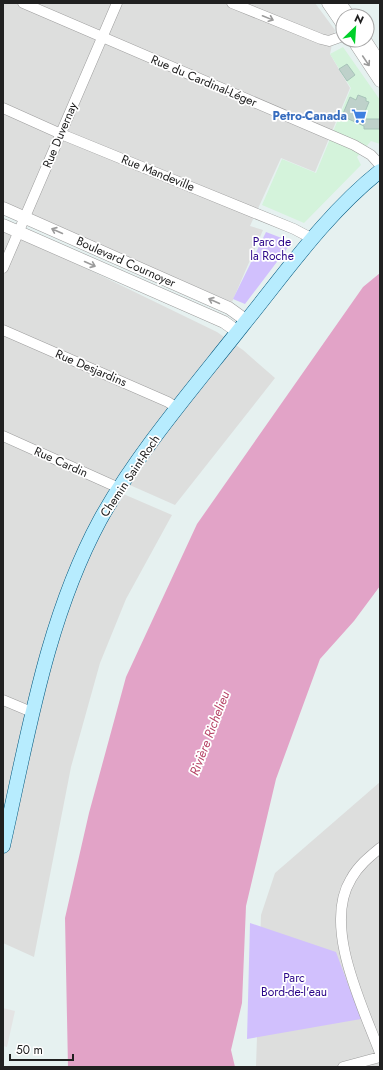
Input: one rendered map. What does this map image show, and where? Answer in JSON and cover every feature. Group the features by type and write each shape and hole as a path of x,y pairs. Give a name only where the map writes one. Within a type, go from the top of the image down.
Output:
{"main road":[{"name":"Chemin Saint-Roch","path":"3,846 47,655 63,603 92,537 119,488 178,409 313,239 342,206 380,171"}],"street":[{"name":"Rue du Cardinal-Léger","path":"23,3 354,145 371,155 380,165"},
{"name":"Rue Duvernay","path":"3,268 117,3"},
{"path":"232,3 320,39 329,42 335,39"},
{"path":"328,3 335,13"},
{"path":"358,48 380,81"},
{"path":"370,48 380,63"},
{"name":"Rue Mandeville","path":"3,108 61,134 294,229 313,239"},
{"name":"Boulevard Cournoyer","path":"3,208 229,308 247,321"},
{"name":"Boulevard Cournoyer","path":"3,225 224,322 238,332"},
{"name":"Rue Desjardins","path":"3,330 168,402 178,409"},
{"name":"Rue Cardin","path":"3,436 119,488"},
{"path":"3,700 34,713"},
{"path":"380,848 365,861 350,879 345,891 341,910 341,936 346,962 380,1053"},
{"path":"343,1067 380,1057"}],"shaded area":[{"path":"3,3 315,3 335,30 330,54 350,88 315,172 281,158 250,226 263,230 232,302 3,204"},
{"path":"344,48 380,100 380,144 371,141 357,157 361,165 304,223 262,205 282,159 316,173 351,88 330,54"},
{"path":"3,228 217,332 243,350 275,378 175,505 123,482 119,488 3,439"},
{"path":"3,442 172,515 126,599 100,663 71,767 34,957 3,943"},
{"path":"380,782 380,1067 256,1067 261,915 275,873"},
{"path":"3,1008 15,1011 7,1047 3,1046"}],"green space":[{"name":"Parc de la Roche","path":"266,232 292,242 245,304 233,299"},
{"name":"Parc Bord-de-l'eau","path":"250,923 336,952 361,1019 247,1039"}],"water":[{"name":"Rivière Richelieu","path":"380,273 380,586 354,621 320,659 276,779 246,906 242,1003 231,1050 235,1067 68,1067 65,918 89,813 126,677 197,524 363,287"}],"building":[{"path":"347,64 355,75 347,81 339,69"},
{"path":"358,95 366,98 366,101 369,102 362,119 380,119 380,129 364,129 364,126 342,116 350,97 356,100"}],"place":[{"name":"Petro-Canada","path":"359,116"}]}
